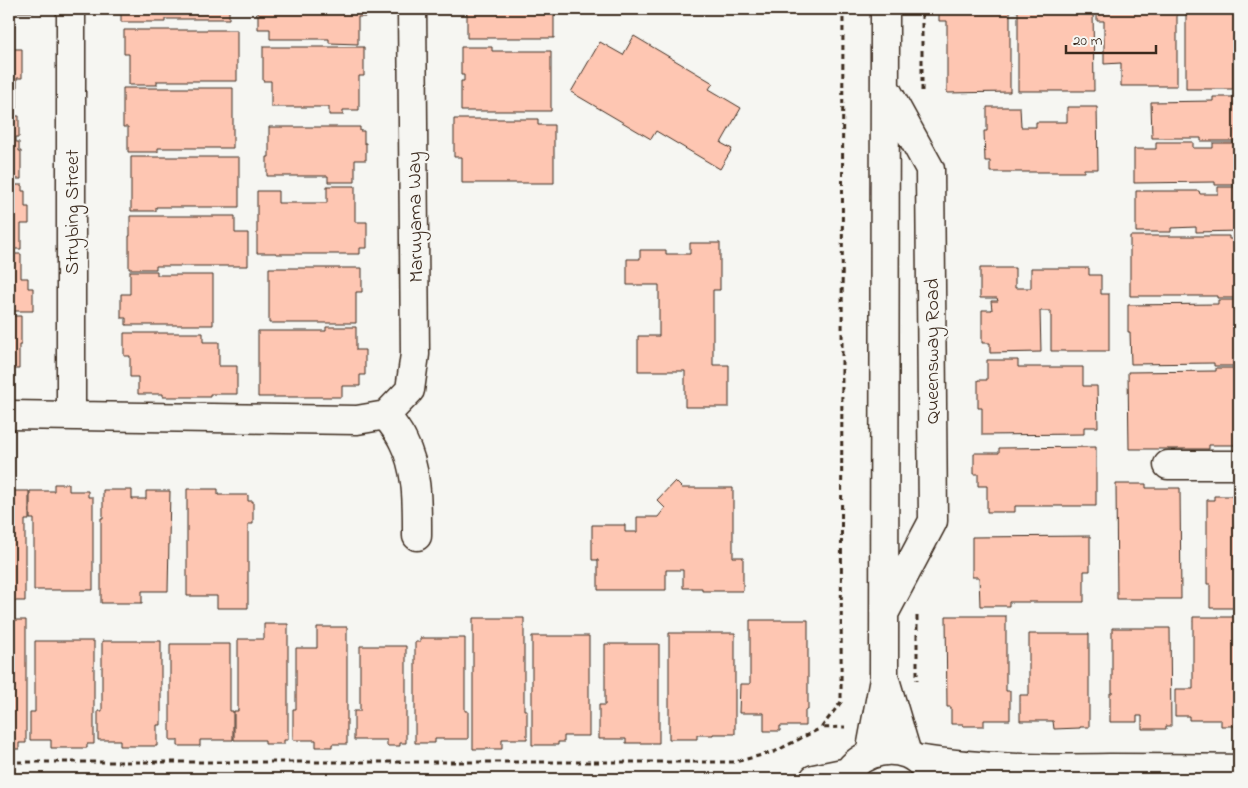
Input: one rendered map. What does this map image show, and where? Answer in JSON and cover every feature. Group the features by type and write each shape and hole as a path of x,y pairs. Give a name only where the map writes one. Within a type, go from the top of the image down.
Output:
{"street":[{"name":"Strybing Street","path":"71,9 71,415"},
{"name":"Maruyama Way","path":"386,415 410,390 415,354 412,9"},
{"name":"Queensway Road","path":"870,754 884,679 885,9"},
{"name":"Queensway Road","path":"884,614 933,521 930,169 885,87"},
{"path":"9,415 357,420 386,415 403,441 413,467 417,506 417,536"},
{"path":"1168,465 1239,465"},
{"name":"Queensway Road","path":"884,679 918,764"},
{"path":"814,779 846,776 858,761 870,754 889,751 918,764 1032,769 1239,769"}],"path":[{"path":"9,762 735,762 774,752 821,728 841,702 843,9"},
{"path":"922,9 922,97"},
{"path":"917,686 916,617 921,609"},
{"path":"821,728 875,727"}],"building":[{"path":"9,9 34,9 34,12 14,12 14,28 9,28"},
{"path":"121,9 229,9 229,19 165,19 165,22 121,22"},
{"path":"258,9 365,9 365,17 358,17 358,44 329,43 329,39 270,39 270,29 258,29"},
{"path":"467,9 544,9 544,11 554,11 554,38 467,38"},
{"path":"939,9 1010,9 1010,92 947,93 947,21 939,21"},
{"path":"1015,9 1093,9 1094,91 1018,91 1018,11 1015,11"},
{"path":"1097,9 1177,9 1177,86 1121,86 1121,63 1104,64 1104,21 1097,21"},
{"path":"1182,9 1239,9 1239,51 1233,51 1233,89 1186,89 1186,10"},
{"path":"124,30 237,30 237,81 157,81 157,85 129,85 129,54 124,54"},
{"path":"634,36 713,83 709,89 741,108 721,143 732,149 720,169 656,131 651,139 571,92 600,42 623,55"},
{"path":"263,47 364,47 364,76 359,76 359,110 343,110 343,115 329,115 329,107 271,107 271,81 263,81"},
{"path":"461,47 492,47 492,51 551,51 551,111 461,111 461,81 464,81 464,75 461,75"},
{"path":"9,49 22,49 22,78 17,78 17,108 9,108"},
{"path":"123,88 233,88 233,148 158,148 158,152 128,152 128,127 123,127"},
{"path":"1213,97 1239,97 1239,141 1201,141 1201,138 1152,138 1151,102 1213,101"},
{"path":"987,107 1020,107 1021,127 1036,127 1036,122 1067,122 1067,107 1097,107 1098,169 1084,169 1084,172 990,172 990,161 985,161 984,131 987,131"},
{"path":"9,116 19,116 19,137 16,137 16,142 19,142 19,151 21,151 21,179 9,179"},
{"path":"454,119 538,119 538,125 554,125 554,183 462,183 462,157 454,157"},
{"path":"269,127 360,127 360,131 364,131 366,160 355,160 355,182 328,182 328,176 267,176"},
{"path":"1156,142 1193,142 1193,148 1213,148 1213,143 1239,143 1239,185 1215,185 1215,182 1134,183 1134,149 1156,149"},
{"path":"131,157 239,157 239,207 156,207 156,211 131,211"},
{"path":"9,185 22,185 22,191 25,191 25,207 29,207 29,224 21,224 21,249 9,249"},
{"path":"327,186 355,186 355,222 367,222 367,248 360,248 360,254 257,253 257,191 278,191 278,203 327,203"},
{"path":"1218,187 1239,187 1239,231 1196,232 1196,227 1171,228 1171,232 1136,232 1136,191 1199,191 1200,194 1218,194"},
{"path":"130,216 235,216 235,233 248,233 248,266 156,266 156,269 129,269"},
{"path":"1130,236 1229,236 1229,239 1239,239 1239,298 1217,298 1217,296 1130,296"},
{"path":"690,243 720,243 720,290 713,290 713,365 729,365 729,407 685,407 685,371 638,371 638,336 659,336 659,285 627,285 627,259 640,259 640,250 666,250 666,254 690,254"},
{"path":"9,254 21,254 21,278 28,278 28,288 33,288 33,311 9,311"},
{"path":"269,268 362,268 362,292 356,292 356,323 269,323"},
{"path":"980,268 1015,268 1015,288 1031,288 1031,268 1089,268 1089,275 1101,275 1101,294 1109,294 1109,351 1051,351 1051,311 1040,311 1041,352 990,353 990,343 982,343 982,310 992,310 991,301 998,301 997,298 980,298"},
{"path":"130,271 157,271 157,275 213,275 213,325 126,325 126,318 121,318 121,294 130,294"},
{"path":"1218,300 1239,300 1239,366 1214,366 1214,363 1131,364 1128,305 1218,304"},
{"path":"9,316 21,316 19,369 11,369 11,391 9,391"},
{"path":"326,327 356,327 356,350 365,350 365,375 360,375 360,386 342,386 342,397 258,397 258,331 326,331"},
{"path":"124,333 203,333 203,342 219,342 219,366 237,366 237,394 210,394 210,397 163,397 163,394 138,394 138,377 130,377 130,356 124,356"},
{"path":"987,360 1018,360 1018,367 1083,367 1083,386 1097,386 1098,427 1084,427 1084,434 982,435 982,408 978,408 978,380 987,380"},
{"path":"1216,368 1239,368 1239,445 1209,445 1209,449 1129,449 1128,372 1216,371"},
{"path":"1096,447 1096,506 1015,506 1015,512 987,512 987,486 978,486 978,474 974,474 974,453 999,453 999,448"},
{"path":"675,481 682,488 733,488 733,557 743,557 743,591 702,591 702,588 683,588 683,570 666,570 666,590 598,590 598,560 592,560 592,525 625,525 625,532 637,532 637,517 658,517 665,508 657,500"},
{"path":"54,484 69,484 69,491 88,491 88,497 93,497 93,590 34,590 34,519 30,519 30,491 54,491"},
{"path":"1116,484 1146,484 1146,488 1180,488 1181,599 1117,599"},
{"path":"187,489 218,489 218,495 248,495 248,501 253,501 253,524 248,524 248,608 217,608 217,596 187,596"},
{"path":"103,490 132,490 132,499 146,499 146,491 170,491 168,591 142,591 142,603 101,603 101,518 103,518"},
{"path":"9,491 29,491 29,520 25,520 25,601 9,601"},
{"path":"1214,496 1237,496 1237,500 1239,500 1239,608 1210,608 1210,584 1207,584 1207,500 1214,500"},
{"path":"1090,536 1090,571 1084,571 1084,602 1009,602 1009,606 980,606 979,577 972,577 972,537"},
{"path":"946,616 1006,616 1006,691 1010,691 1010,720 984,720 984,726 951,724 951,707 947,707"},
{"path":"1193,617 1239,617 1239,726 1221,726 1221,720 1189,720 1189,716 1175,716 1175,689 1193,689"},
{"path":"473,618 524,618 524,710 527,710 527,739 502,739 502,749 473,749"},
{"path":"9,620 26,620 26,743 19,743 19,749 9,749"},
{"path":"750,620 808,620 808,710 805,710 805,726 780,726 780,731 764,731 764,713 739,713 740,684 750,684"},
{"path":"264,624 288,624 288,740 284,740 284,744 265,744 265,740 234,740 234,711 238,711 238,639 264,639"},
{"path":"317,627 347,627 347,744 332,744 332,747 316,747 316,740 293,740 293,709 296,709 296,648 317,648"},
{"path":"1112,628 1170,628 1171,726 1166,726 1166,729 1142,729 1142,716 1137,716 1137,722 1110,722"},
{"path":"669,633 735,633 735,734 697,735 697,739 669,739"},
{"path":"1029,634 1089,634 1089,727 1054,729 1053,721 1020,721 1020,695 1029,695"},
{"path":"532,636 589,636 589,736 564,736 564,742 558,742 558,745 532,745"},
{"path":"420,638 465,638 465,711 468,711 468,739 435,739 435,743 415,743 415,642 420,642"},
{"path":"35,641 94,641 94,744 87,744 87,748 51,748 51,740 30,740 30,712 35,712"},
{"path":"102,641 161,641 161,725 157,725 157,746 120,746 120,740 98,740 98,711 102,711"},
{"path":"170,644 230,644 230,711 233,711 233,740 200,740 200,746 178,746 178,740 170,740"},
{"path":"605,644 659,644 659,743 626,743 626,739 599,739 599,705 605,705"},
{"path":"360,646 406,646 406,743 400,743 400,746 387,746 387,740 354,740 354,711 360,711"}]}
